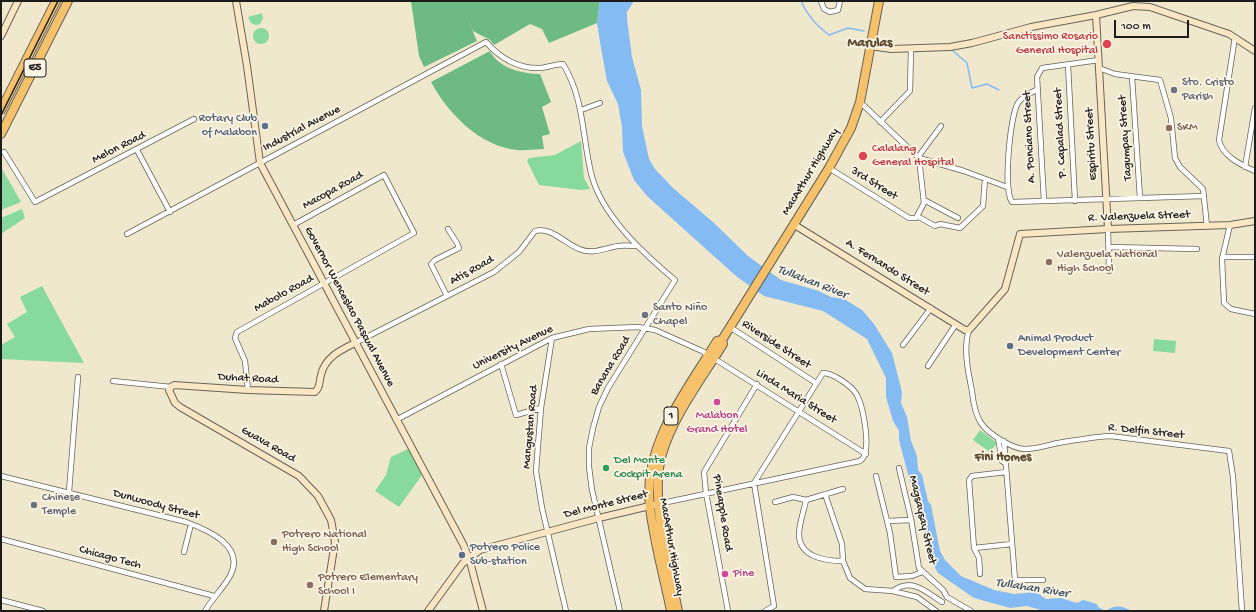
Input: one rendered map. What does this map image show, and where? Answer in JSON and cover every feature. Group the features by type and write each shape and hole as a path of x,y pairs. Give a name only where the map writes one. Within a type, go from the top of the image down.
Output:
{"highway":[{"name":"E5","path":"1,110 56,1"},
{"name":"E5","path":"1,134 68,1"},
{"name":"MacArthur Highway","path":"671,611 654,505 651,474 662,432 711,357 723,344 722,340 829,168 851,128 860,102 879,1"},
{"name":"MacArthur Highway","path":"654,505 678,611"}],"street":[{"path":"1,36 18,1"},
{"name":"Governor Wenceslao Pascual Avenue","path":"236,1 247,66 260,163 384,398 445,509 469,558 483,611"},
{"path":"821,1 824,9 830,12 838,10 840,1"},
{"path":"870,46 911,49 950,47 972,43 1031,27 1096,16 1133,6 1151,4 1235,37 1255,51"},
{"name":"Espiritu Street","path":"1096,16 1100,68 1109,271"},
{"path":"1235,37 1218,140 1220,148 1246,167 1255,171"},
{"name":"Industrial Avenue","path":"128,234 486,42 501,56 520,65 541,68 563,64 573,84 581,110"},
{"path":"880,122 910,91 911,49"},
{"path":"1068,64 1099,60"},
{"name":"A. Ponciano Street","path":"1044,201 1037,76 1038,72 1042,68 1068,64"},
{"name":"P. Capalad Street","path":"1068,64 1075,201"},
{"path":"1100,68 1115,74 1160,80 1172,118 1175,158 1180,167 1202,189 1207,226"},
{"name":"Tagumpay Street","path":"1132,77 1140,198"},
{"path":"1038,89 1022,97 1014,110 1010,138 1007,187 1012,202 1204,196"},
{"path":"860,102 918,157 964,171 1007,187"},
{"path":"600,103 581,110 592,178 613,216 637,246"},
{"path":"1246,167 1255,108"},
{"name":"Melon Road","path":"4,152 33,201 137,150 194,119"},
{"path":"941,126 918,157 924,200 917,216 935,226 940,224 960,228 983,206 985,179"},
{"path":"137,150 170,212"},
{"name":"3rd Street","path":"829,168 909,218 916,218 917,216"},
{"name":"Macopa Road","path":"293,225 384,174 414,233"},
{"path":"924,200 958,218"},
{"name":"R. Valenzuela Street","path":"969,330 1005,289 1018,237 1024,233 1230,225 1255,221"},
{"name":"A. Fernando Street","path":"793,224 956,324 969,330"},
{"path":"1230,225 1223,257 1224,303 1227,307 1255,314"},
{"path":"447,296 431,262 459,248 457,242 448,229"},
{"name":"Atis Road","path":"355,343 494,272 518,252 533,232 538,230 544,230 572,246 586,251 594,252 619,246 637,246"},
{"name":"Mabolo Road","path":"248,390 245,361 235,338 237,332 414,233"},
{"name":"Banana Road","path":"620,611 589,467 589,448 599,407 608,388 675,280 637,246"},
{"path":"1109,247 1197,248"},
{"path":"1223,257 1255,257"},
{"path":"903,345 931,308"},
{"path":"928,366 956,324"},
{"name":"Riverside Street","path":"730,327 816,383 825,372 852,389 856,394 866,432 866,454"},
{"name":"University Avenue","path":"396,420 552,338 589,329 646,328 670,336 711,357"},
{"name":"R. Delfin Street","path":"969,330 967,337 967,359 974,405 981,424 1004,441 1025,449 1091,437 1110,436 1229,451 1233,477 1242,611"},
{"name":"Mangustan Road","path":"552,338 541,408 536,471 547,531 566,611"},
{"name":"Duhat Road","path":"113,381 171,386 315,392 320,386 324,367 332,356 355,343"},
{"name":"Linda Maria Street","path":"711,357 757,384 866,454"},
{"path":"501,364 516,415 541,408"},
{"path":"69,492 78,377"},
{"path":"764,611 774,606 754,483 816,383"},
{"name":"Pineapple Road","path":"728,611 706,493 704,472 757,384"},
{"name":"Guava Road","path":"171,386 169,390 171,396 180,407 299,476 309,484 326,508 335,542 324,611"},
{"path":"998,438 1002,462 1004,463 1006,472 1015,580 1042,580"},
{"path":"1004,441 1006,457 1004,463"},
{"name":"Del Monte Street","path":"428,611 452,576 469,558 480,550 547,531 654,505 860,461 866,454"},
{"name":"Magsaysay Street","path":"898,468 911,520 918,565 922,572 943,590 946,597"},
{"path":"980,574 979,558 974,548 970,477 1006,472"},
{"name":"Dunwoody Street","path":"1,476 191,524 215,534 223,540 234,559 233,568 229,577 214,596 205,611"},
{"path":"876,476 887,521 896,577 909,577 922,572"},
{"path":"775,502 793,498 806,500 843,489"},
{"path":"825,494 842,544 843,561 850,578 865,589 893,591 917,597 937,611 946,597 970,611"},
{"path":"806,500 799,534 802,547 808,553 820,558 843,561"},
{"path":"887,521 911,520"},
{"path":"184,552 191,524"},
{"name":"Chicago Tech","path":"1,539 214,596"},
{"path":"974,548 1012,544"},
{"path":"893,591 900,586 916,586 942,602"},
{"path":"1,600 43,611"}],"green space":[{"path":"411,1 600,1 597,23 549,43 542,29 530,24 494,45 490,40 473,31 467,18 477,41 424,67 419,56"},
{"path":"262,13 263,18 260,24 256,25 251,23 248,17"},
{"path":"258,28 264,28 269,33 267,42 264,44 258,44 253,39 253,33"},
{"path":"490,51 499,62 505,66 526,73 540,74 551,102 542,107 550,134 542,136 544,149 517,150 490,142 478,135 466,126 446,105 431,82"},
{"path":"581,141 584,178 590,189 581,190 539,185 527,161 529,158 555,155"},
{"path":"1,167 21,202 1,210"},
{"path":"22,209 25,218 1,234 1,218"},
{"path":"42,286 84,363 1,359 1,345 15,337 7,324 27,312 20,297"},
{"path":"1154,339 1176,341 1175,353 1153,351"},
{"path":"980,430 997,443 990,452 973,440"},
{"path":"408,449 422,475 399,507 375,491 386,475 391,457"}],"water":[{"path":"600,1 634,1 627,12 627,19 632,57 641,90 642,126 649,159 655,169 673,188 714,223 748,256 781,280 819,291 831,297 844,299 862,310 874,324 892,353 902,392 901,403 907,417 911,441 917,456 918,470 922,475 928,501 931,505 940,551 945,560 961,576 994,590 1014,594 1036,592 1046,599 1061,598 1077,603 1083,600 1097,604 1098,607 1106,611 1044,611 1027,606 1010,608 974,598 938,573 930,558 899,440 899,431 893,421 886,397 886,378 867,339 823,311 764,296 736,276 647,196 634,180 623,152 622,127 618,104 607,81 597,23"},
{"path":"1119,606 1132,611 1106,611 1112,607"}],"waterway":[{"path":"801,1 813,20 829,35 848,28 864,31"},
{"path":"952,50 967,63 972,88 987,84 999,90"}],"railway":[{"path":"1,115 58,1"}],"place":[{"name":"Sanctissimo Rosario General Hospital","path":"1107,44"},
{"name":"Sto. Cristo Parish","path":"1174,90"},
{"name":"Rotary Club of Malabon","path":"265,126"},
{"name":"SKM","path":"1169,128"},
{"name":"Calalang General Hospital","path":"863,156"},
{"name":"Valenzuela National High School","path":"1049,262"},
{"name":"Santo Niño Chapel","path":"645,315"},
{"name":"Animal Product Development Center","path":"1010,346"},
{"name":"Malabon Grand Hotel","path":"717,402"},
{"name":"Del Monte Cockpit Arena","path":"606,468"},
{"name":"Chinese Temple","path":"34,505"},
{"name":"Potrero National High School","path":"274,542"},
{"name":"Potrero Police Sub-station","path":"462,555"},
{"name":"Pine","path":"725,574"},
{"name":"Potrero Elementary School I","path":"310,585"}],"district":[{"name":"Marulas","path":"870,44"},
{"name":"Fini Homes","path":"1003,458"}],"water label":[{"name":"Tullahan River","path":"812,283"},
{"name":"Tullahan River","path":"1032,589"}]}
